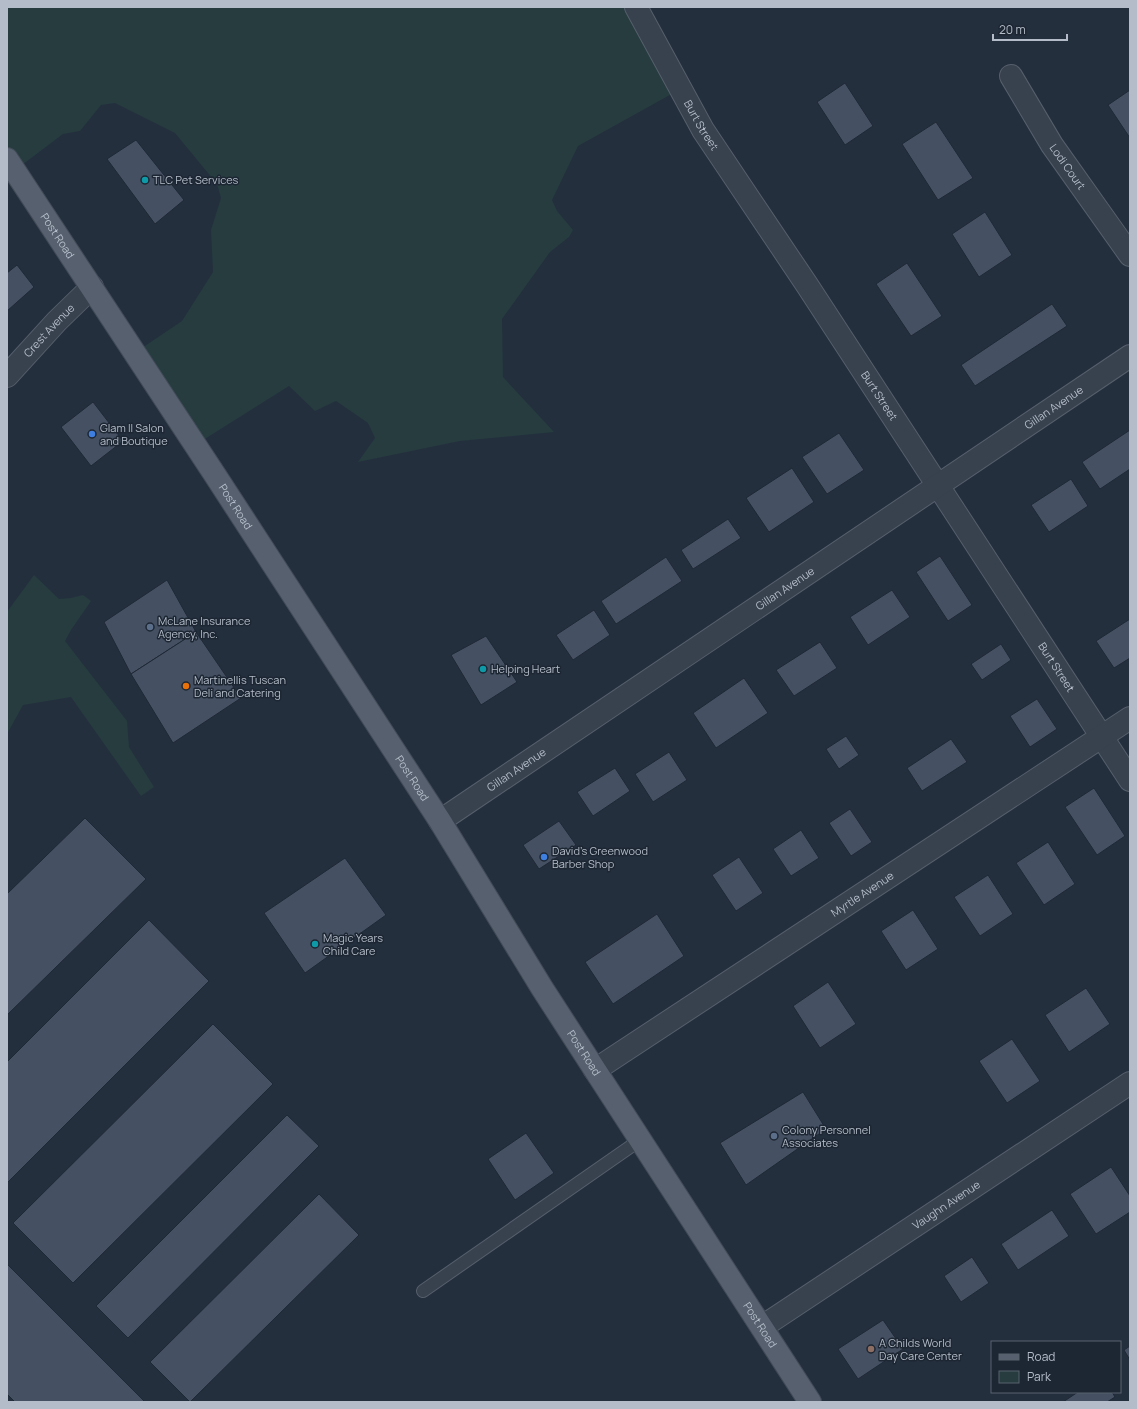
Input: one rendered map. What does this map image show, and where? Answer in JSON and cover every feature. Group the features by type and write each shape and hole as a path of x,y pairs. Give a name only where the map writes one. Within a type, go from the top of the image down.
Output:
{"main road":[{"name":"Post Road","path":"7,159 440,821 595,1070 810,1402"}],"street":[{"name":"Burt Street","path":"636,7 703,130 1130,780"},
{"name":"Lodi Court","path":"1011,76 1052,145 1130,255"},
{"name":"Crest Avenue","path":"7,376 92,287"},
{"name":"Gillan Avenue","path":"440,821 1130,356"},
{"name":"Myrtle Avenue","path":"595,1070 1130,718"},
{"name":"Vaughn Avenue","path":"762,1327 1130,1083"}],"lane":[{"path":"422,1291 640,1140"}],"green space":[{"path":"7,7 638,7 677,91 578,146 552,200 557,211 573,230 569,237 550,252 502,319 503,377 554,432 460,441 358,462 375,438 368,423 336,401 315,411 289,386 200,442 136,352 182,321 213,272 211,230 221,198 217,184 175,133 115,103 101,105 80,131 63,134 18,168 7,158"},
{"path":"34,575 59,599 83,595 91,601 65,641 127,721 129,747 154,787 141,796 71,697 23,705 7,734 7,612"}],"building":[{"path":"845,83 873,126 845,145 817,102"},
{"path":"1130,90 1130,138 1108,105"},
{"path":"936,122 973,178 938,200 902,144"},
{"name":"TLC Pet Services","path":"136,140 184,200 155,224 107,159"},
{"path":"985,212 1012,255 979,277 952,234"},
{"path":"907,263 942,316 911,336 876,284"},
{"path":"17,265 34,287 7,311 7,273"},
{"path":"1052,304 1067,326 975,386 961,365"},
{"name":"Glam II Salon and Boutique","path":"93,402 123,441 91,466 61,427"},
{"path":"1130,430 1130,469 1100,489 1082,462"},
{"path":"839,433 864,470 827,494 802,457"},
{"path":"792,468 814,502 769,532 746,498"},
{"path":"1071,479 1088,506 1049,532 1031,505"},
{"path":"728,519 741,538 693,569 681,550"},
{"path":"940,556 972,605 948,621 916,572"},
{"path":"666,557 682,581 616,624 601,601"},
{"name":"McLane Insurance Agency, Inc.","path":"167,580 196,632 131,674 104,622"},
{"path":"892,590 910,617 868,645 850,617"},
{"path":"594,610 610,635 573,660 556,635"},
{"path":"1130,619 1130,658 1114,668 1096,641"},
{"name":"Martinellis Tuscan Deli and Catering","path":"196,632 241,698 173,743 131,674"},
{"name":"Helping Heart","path":"486,636 517,682 481,705 451,655"},
{"path":"820,642 837,668 794,696 776,670"},
{"path":"1001,644 1011,660 982,680 971,664"},
{"path":"744,678 768,713 716,748 693,713"},
{"path":"1037,699 1057,729 1030,747 1010,716"},
{"path":"846,736 859,755 839,769 826,749"},
{"path":"951,739 967,762 922,791 907,768"},
{"path":"669,752 687,780 653,802 635,774"},
{"path":"615,768 630,791 593,816 577,792"},
{"path":"1094,788 1125,836 1097,855 1065,807"},
{"path":"850,809 872,842 851,856 829,823"},
{"path":"85,818 146,879 7,1015 7,894"},
{"name":"David's Greenwood Barber Shop","path":"559,821 576,845 539,869 523,845"},
{"path":"801,830 819,858 791,876 773,849"},
{"path":"1048,842 1075,884 1044,905 1016,863"},
{"path":"739,857 763,893 736,911 712,875"},
{"name":"Magic Years Child Care","path":"345,858 386,915 305,973 264,913"},
{"path":"988,875 1013,914 980,936 954,897"},
{"path":"913,910 938,949 906,970 881,931"},
{"path":"657,914 684,956 613,1004 585,962"},
{"path":"149,920 209,981 7,1183 7,1062"},
{"path":"828,982 856,1024 820,1048 793,1006"},
{"path":"1086,988 1110,1024 1069,1052 1045,1015"},
{"path":"213,1024 273,1084 73,1283 13,1223"},
{"path":"1012,1039 1040,1081 1007,1103 979,1061"},
{"name":"Colony Personnel Associates","path":"803,1092 826,1129 746,1185 720,1143"},
{"path":"287,1115 319,1146 128,1338 96,1306"},
{"path":"526,1133 554,1173 515,1200 488,1159"},
{"path":"1111,1167 1130,1196 1130,1212 1096,1234 1070,1194"},
{"path":"319,1194 359,1235 190,1402 150,1362"},
{"path":"1052,1210 1069,1236 1018,1270 1001,1244"},
{"path":"972,1257 989,1283 961,1302 944,1276"},
{"path":"7,1264 145,1402 15,1402 7,1394"},
{"name":"A Childs World Day Care Center","path":"883,1320 903,1349 858,1379 838,1349"},
{"path":"1130,1346 1130,1360 1124,1350"},
{"path":"1076,1393 1113,1393 1115,1397 1107,1402 1063,1402"}],"place":[{"name":"TLC Pet Services","path":"145,180"},
{"name":"Glam II Salon and Boutique","path":"92,434"},
{"name":"McLane Insurance Agency, Inc.","path":"150,627"},
{"name":"Helping Heart","path":"483,669"},
{"name":"Martinellis Tuscan Deli and Catering","path":"186,686"},
{"name":"David's Greenwood Barber Shop","path":"544,857"},
{"name":"Magic Years Child Care","path":"315,944"},
{"name":"Colony Personnel Associates","path":"774,1136"},
{"name":"A Childs World Day Care Center","path":"871,1349"}]}
